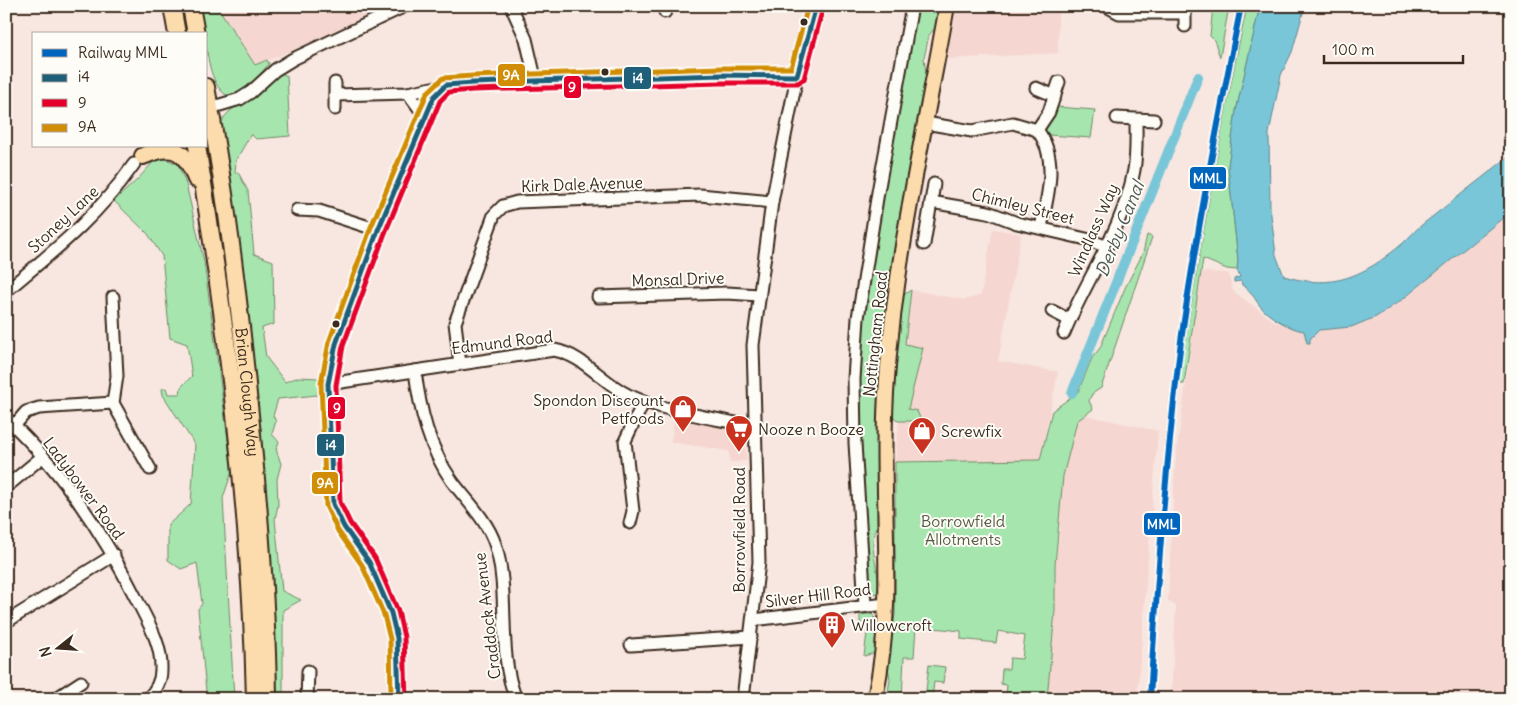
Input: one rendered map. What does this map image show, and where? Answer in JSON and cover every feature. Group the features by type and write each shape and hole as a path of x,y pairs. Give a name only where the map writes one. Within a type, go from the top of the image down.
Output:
{"highway":[{"path":"172,6 175,32"},
{"path":"191,6 196,32"},
{"name":"Brian Clough Way","path":"208,98 233,257 254,443 268,699"},
{"name":"Brian Clough Way","path":"197,148 222,304 239,446 249,565 255,699"},
{"path":"142,155 166,149 174,149 182,154 193,170 208,211"}],"main road":[{"name":"Nottingham Road","path":"875,699 882,659 886,604 884,450 887,378 898,282 947,6"}],"street":[{"path":"210,108 240,99 251,92 275,70 294,59 406,6"},
{"path":"511,6 526,39 536,82"},
{"name":"Borrowfield Road","path":"743,699 759,562 753,346 772,202 797,76 816,6"},
{"name":"Nottingham Road","path":"865,605 855,443 854,379 858,318 878,192 912,6"},
{"path":"1106,6 1119,13 1185,10 1184,26"},
{"path":"335,95 408,93 446,85 721,75 797,76"},
{"path":"1037,130 1048,112 1059,82"},
{"path":"335,83 335,109"},
{"path":"398,699 396,638 393,620 369,562 344,527 333,504 328,384 336,344 378,230 425,116 434,97 446,85"},
{"path":"1036,88 1055,96"},
{"path":"408,93 425,116"},
{"path":"1117,118 1154,120"},
{"name":"Windlass Way","path":"1064,333 1119,216 1134,170 1136,120"},
{"path":"925,123 972,131 1013,123 1037,130 1048,146 1051,158 1041,227"},
{"name":"Stoney Lane","path":"6,291 88,221 111,196 142,155"},
{"path":"924,244 934,184"},
{"name":"Kirk Dale Avenue","path":"460,364 455,322 494,215 503,206 509,203 700,195 772,202"},
{"name":"Chimley Street","path":"931,202 988,212 1017,223 1086,238 1105,246"},
{"path":"297,210 319,211 378,230"},
{"name":"Monsal Drive","path":"598,297 727,293 759,295"},
{"path":"113,297 116,376 113,403 150,469"},
{"path":"1052,311 1069,320"},
{"name":"Edmund Road","path":"328,384 537,351 560,351 577,358 611,385 644,401 754,427"},
{"name":"Craddock Avenue","path":"414,371 418,397 432,444 448,475 485,524 495,545 499,562 509,665 516,699"},
{"path":"630,523 633,511 625,441 644,401"},
{"path":"10,422 26,412 39,408 113,403"},
{"name":"Ladybower Road","path":"10,422 42,457 91,518 114,555 158,644 161,675 152,697"},
{"path":"6,487 42,457"},
{"path":"6,622 114,555"},
{"name":"Silver Hill Road","path":"753,620 865,605 886,604"},
{"path":"631,645 751,637"},
{"path":"308,671 308,699"},
{"path":"59,698 81,682"}],"shaded area":[{"path":"217,6 387,6 296,49 255,65"},
{"path":"957,6 1058,6 1058,53 947,59"},
{"path":"1511,216 1511,699 1171,699 1176,606 1168,601 1175,466 1201,272 1228,273 1233,291 1275,322 1305,331 1307,343 1319,330 1351,327 1376,317 1403,299 1504,217"},
{"path":"993,229 1021,234 998,361 1058,372 1040,460 895,462 911,290 965,300 981,295"},
{"path":"1084,415 1158,431 1137,699 1047,699 1055,611 1055,565 1060,529 1060,496 1069,447 1077,421"},
{"path":"674,421 710,424 744,434 747,461 730,462 729,451 671,442"}],"green space":[{"path":"197,6 217,6 255,65 267,60 269,64 245,88 239,92 226,95 213,76 208,56 208,32 204,32"},
{"path":"915,6 940,6 935,28 929,35 924,58 927,79 907,177 879,390 877,525 873,544 878,581 876,594 868,590 857,409 862,312"},
{"path":"1213,6 1229,6 1220,57 1214,40 1210,36"},
{"path":"1247,6 1260,6 1236,111 1228,166 1238,260 1237,270 1227,269 1203,259 1184,384 1179,384 1210,195"},
{"path":"279,72 287,76 290,136 256,139 251,134 236,160 235,173 238,172 248,191 254,254 273,261 274,324 262,328 266,357 285,382 299,377 318,378 317,395 278,399 273,416 276,421 272,434 279,442 276,449 281,464 277,479 278,505 275,519 282,591 301,600 283,610 283,699 272,699 261,427 255,423 256,389 251,387 220,127 230,111 257,94"},
{"path":"1057,107 1095,110 1091,138 1049,135 1044,128"},
{"path":"163,158 178,164 186,184 204,262 232,471 223,498 234,699 209,699 206,691 198,609 202,604 197,563 181,569 168,560 168,525 191,504 195,445 163,395 162,389 166,388 168,394 180,394 181,387 192,376 187,344 170,338 162,256 148,234 114,201 154,161"},
{"name":"Borrowfield Allotments","path":"1147,235 1152,237 1101,388 1092,394 1089,401 1093,409 1077,421 1063,476 1055,565 1055,611 1047,699 1019,699 1019,696 1006,695 1007,685 1001,684 1002,669 1009,669 1010,658 1022,659 1025,636 998,631 996,643 961,639 961,631 916,626 914,657 904,657 902,699 887,699 890,679 888,668 895,614 895,462 1040,460 1052,411 1078,392 1092,358 1100,348 1125,288 1143,253"},
{"path":"911,290 905,344 923,348 908,409 917,411 920,418 918,421 898,421 891,414 896,342 902,296"},
{"path":"860,614 872,614 877,621 875,653 864,656 868,625 860,623"},
{"path":"929,665 945,667 943,683 934,682 932,699 925,699"}],"water":[{"path":"1260,6 1305,6 1292,52 1281,75 1269,133 1270,207 1276,255 1284,276 1318,282 1347,278 1361,272 1388,255 1420,226 1511,155 1511,216 1504,217 1403,299 1376,317 1351,327 1319,330 1310,339 1310,343 1307,343 1304,331 1293,328 1274,318 1263,310 1250,292 1242,285 1241,281 1234,282 1234,279 1240,277 1237,270 1238,260 1228,166 1236,111"}],"waterway":[{"name":"Derby Canal","path":"1072,393 1198,77"}],"rail line":[{"name":"MML","path":"1150,699 1162,520 1181,341 1201,215 1241,6"}],"transit line":[{"name":"9A","path":"391,699 390,639 384,615 362,565 338,531 326,506 321,383 329,342 371,227 427,93 443,78 472,76 721,68 791,68 808,6"},
{"name":"i4","path":"399,699 397,638 391,613 369,562 344,527 333,504 328,384 336,344 378,230 434,97 446,85 473,83 721,75 797,76 816,6"},
{"name":"9","path":"406,699 404,637 398,611 375,558 350,523 340,502 336,385 343,346 385,233 440,101 449,92 473,90 721,83 798,83 804,79 823,8"}],"place":[{"name":"Spondon Discount Petfoods","path":"683,433"},
{"name":"Nooze n Booze","path":"739,453"},
{"name":"Screwfix","path":"922,455"},
{"name":"Willowcroft","path":"832,649"}]}
